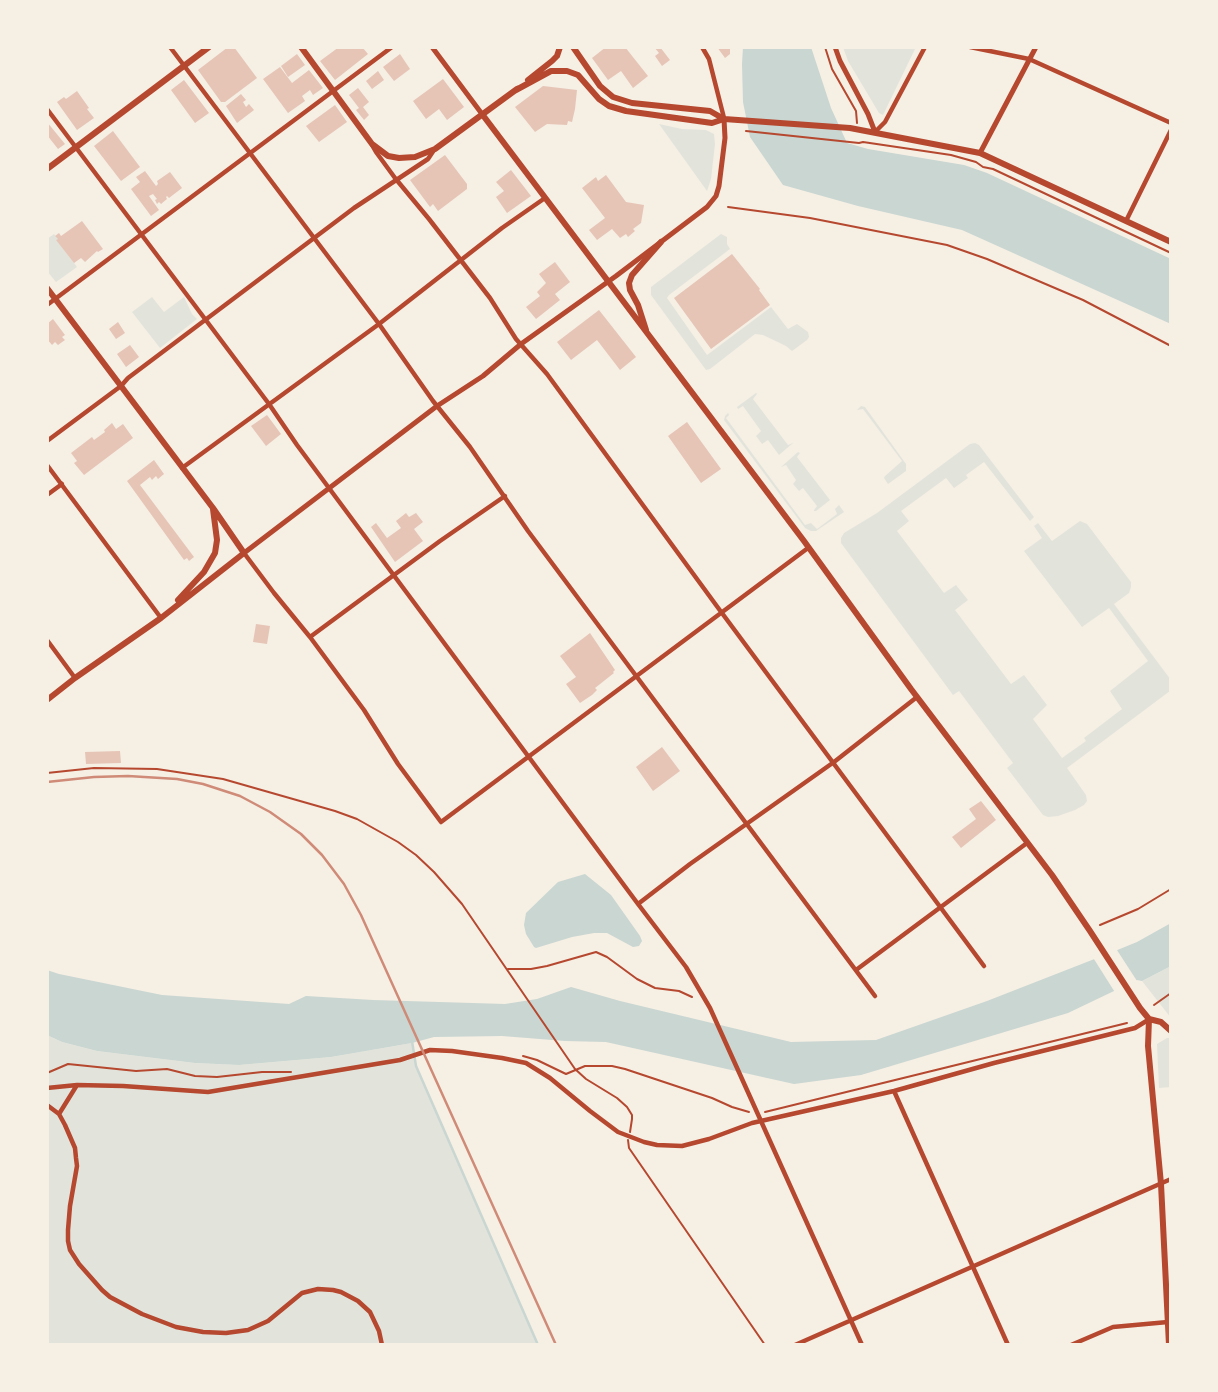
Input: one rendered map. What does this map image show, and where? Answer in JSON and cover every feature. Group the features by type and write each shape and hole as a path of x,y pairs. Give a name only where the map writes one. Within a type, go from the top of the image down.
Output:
{"main road":[{"path":"47,169 209,47"},
{"path":"301,47 372,144 388,156 400,158 415,157 435,149 552,61 560,47"},
{"path":"573,47 600,86 613,97 632,103 709,111 724,119"},
{"path":"516,90 551,71 567,71 578,75 599,99 616,109 712,123 724,119 850,128 981,153 1171,242"},
{"path":"482,114 1027,843 1090,931 1140,1008 1149,1019 1161,1022 1171,1031"},
{"path":"648,335 638,304 629,290 629,283 632,275 661,242"},
{"path":"47,288 244,553 161,618 47,700"},
{"path":"173,608 184,592 204,572 215,553 217,540 213,508"},
{"path":"1149,1019 1148,1046 1161,1184 1170,1345"}],"street":[{"path":"170,47 379,324 528,531 875,996"},
{"path":"47,305 392,47"},
{"path":"432,47 482,114"},
{"path":"702,47 709,59 724,119 725,138 716,196 707,207 521,344 483,376 437,406 244,553 364,710 398,764 441,822 808,548"},
{"path":"835,47 875,132 885,121 925,47"},
{"path":"970,47 1030,59 1171,123"},
{"path":"981,153 1036,47"},
{"path":"47,108 686,967 710,1008 862,1345"},
{"path":"1126,220 1171,130"},
{"path":"372,144 490,298 521,344 547,374 984,966"},
{"path":"47,441 354,208 428,159 435,149"},
{"path":"183,468 545,198"},
{"path":"47,465 161,618"},
{"path":"47,495 62,484"},
{"path":"310,637 505,496"},
{"path":"47,640 75,678"},
{"path":"638,904 834,762 917,697"},
{"path":"856,970 1027,843"},
{"path":"47,1088 77,1085 123,1086 208,1093 400,1060 430,1050 526,1063 550,1077 606,1124 628,1137 657,1145 682,1146 761,1121 894,1091 1135,1028 1149,1019"},
{"path":"59,1114 77,1085"},
{"path":"894,1091 1008,1345"},
{"path":"47,1105 59,1114 72,1139 76,1157 68,1230 70,1250 79,1264 110,1297 163,1323 191,1331 226,1333 248,1330 268,1321 302,1293 318,1289 332,1290 358,1301 370,1312 382,1345"},
{"path":"795,1345 1171,1179"},
{"path":"1070,1345 1113,1327 1168,1322"}],"path":[{"path":"825,47 832,69 856,111"},
{"path":"746,131 854,141 951,155 976,162 1171,253"},
{"path":"728,207 810,218 947,245 1083,300 1171,345"},
{"path":"47,773 94,768 157,769 260,788 357,819 416,855 462,904 575,1069 630,1110 632,1119 628,1137 629,1148 765,1345"},
{"path":"1100,925 1138,909 1171,889"},
{"path":"507,969 547,966 596,952 655,988 692,997"},
{"path":"1154,1005 1171,993"},
{"path":"769,1112 1133,1022"},
{"path":"514,1054 531,1057 564,1073 585,1066 625,1069 745,1111"},
{"path":"47,1073 68,1064 136,1070 167,1069 195,1076 217,1077 292,1072"}],"shaded area":[{"path":"743,47 811,47 831,108 847,143 964,165 987,173 1171,259 1171,324 962,230 783,185 750,137 743,102"},
{"path":"843,47 916,47 883,115 879,113 848,61"},
{"path":"659,124 706,130 714,134 711,179 707,191"},
{"path":"54,234 77,267 56,282 47,271 47,239"},
{"path":"721,234 727,237 730,249 667,298 707,355 771,307 788,329 797,324 808,332 807,340 792,351 763,335 755,334 706,370 651,295 651,287"},
{"path":"152,297 164,312 184,297 197,319 160,348 132,312"},
{"path":"756,393 753,399 788,445 793,443 779,455 768,440 762,444 756,436 761,431 743,406 738,409 737,407"},
{"path":"861,406 865,407 906,464 906,471 888,484 885,476 902,461 863,409 857,410"},
{"path":"728,413 726,418 805,525 811,523 817,529 837,514 835,509 839,505 844,512 816,531 805,528 724,420"},
{"path":"975,443 1034,517 1030,521 984,462 954,488 946,478 901,511 909,521 897,531 944,593 956,585 968,600 955,610 1011,684 1024,675 1047,705 1033,719 1062,758 1122,709 1110,691 1148,661 1109,608 1082,627 1024,551 1042,538 1034,526 1038,523 1052,541 1080,521 1087,524 1131,582 1129,593 1114,604 1171,680 1170,691 1067,768 1086,795 1087,801 1075,810 1058,816 1043,815 1007,768 1013,763 959,691 953,695 841,543 844,533 877,513"},
{"path":"800,453 797,457 830,500 816,511 814,510 817,506 803,488 799,491 793,484 796,480 786,465 781,467"},
{"path":"585,874 611,895 640,936 642,941 639,946 633,947 607,933 594,933 534,947 526,934 526,913 558,882"},
{"path":"1171,923 1171,966 1068,1013 861,1075 794,1084 606,1042 502,1036 434,1037 331,1057 239,1065 195,1063 97,1051 47,1035 47,970 162,995 289,1004 306,996 505,1004 537,999 571,987 791,1042 876,1040 987,1001 1115,951"},
{"path":"1171,966 1171,1018 1142,981"},
{"path":"47,1035 97,1051 195,1063 239,1065 331,1057 412,1043 416,1066 538,1345 47,1345"},
{"path":"1171,1038 1171,1087 1159,1088 1157,1044"}],"pier":[{"path":"1115,947 1139,984 1116,994 1092,956"}],"building":[{"path":"228,47 234,47 257,78 225,102 221,102 198,70"},
{"path":"339,47 362,47 368,54 335,80 320,61"},
{"path":"606,47 625,47 648,76 633,88 621,71 608,80 592,58"},
{"path":"654,47 660,47 670,60 662,66 655,56 659,53"},
{"path":"717,47 730,47 730,54 725,58"},
{"path":"297,54 305,65 288,77 281,66"},
{"path":"400,54 410,69 394,81 383,67"},
{"path":"280,67 292,83 309,70 323,88 313,95 310,90 302,96 305,101 288,113 263,79"},
{"path":"378,71 384,80 372,89 366,81"},
{"path":"443,79 464,107 447,120 439,109 426,119 413,101"},
{"path":"184,80 209,113 195,123 171,90"},
{"path":"543,86 577,90 575,109 572,122 568,121 567,125 547,124 535,132 515,107"},
{"path":"358,88 369,102 363,107 369,115 364,120 349,95"},
{"path":"77,91 94,118 77,130 57,102"},
{"path":"241,94 246,100 243,102 246,107 249,104 254,110 237,123 226,106"},
{"path":"335,105 347,122 319,142 306,126"},
{"path":"47,122 65,144 58,149 47,135"},
{"path":"113,131 140,167 121,181 94,146"},
{"path":"445,155 467,184 467,189 438,211 433,204 430,207 410,180"},
{"path":"511,170 531,196 507,213 496,197 504,191 496,182"},
{"path":"145,171 156,186 157,181 170,172 182,188 169,198 167,196 161,204 157,204 153,194 149,196 159,210 151,216 131,189 140,182 136,177"},
{"path":"606,175 626,202 644,205 641,223 628,237 626,234 620,238 612,229 597,240 589,230 605,218 582,188 596,177 598,181"},
{"path":"82,221 103,249 85,262 81,258 74,263 55,236 59,233 61,236"},
{"path":"732,254 770,305 711,349 674,298"},
{"path":"555,262 570,282 555,294 560,300 536,319 526,307 540,296 537,292 546,283 539,274"},
{"path":"599,310 636,357 620,370 597,340 571,360 557,342"},
{"path":"53,319 65,335 62,337 65,340 58,345 55,342 52,345 47,339 47,324"},
{"path":"118,322 125,333 116,339 109,329"},
{"path":"130,345 139,357 126,367 117,354"},
{"path":"267,415 281,434 266,446 251,426"},
{"path":"687,422 721,469 701,483 668,436"},
{"path":"112,423 116,429 123,424 133,438 84,475 74,463 77,461 71,453 92,437 94,440 105,432"},
{"path":"154,460 164,474 158,479 156,476 152,480 150,477 140,485 194,557 189,561 187,558 184,560 127,481"},
{"path":"406,513 409,517 416,513 423,522 414,529 423,541 395,562 371,527 376,523 387,538 401,528 396,521"},
{"path":"256,624 270,626 267,644 253,642"},
{"path":"590,633 615,670 595,688 597,690 592,695 580,703 566,684 576,677 560,656"},
{"path":"662,747 680,771 653,791 636,767"},
{"path":"120,751 121,763 86,764 85,752"},
{"path":"981,801 996,820 961,848 952,837 976,819 969,809"}],"waterway":[{"path":"412,1041 416,1066 538,1345"}],"railway":[{"path":"47,782 128,776 177,779 203,784 240,796 270,812 301,834 322,855 344,884 361,915 556,1345"}]}
